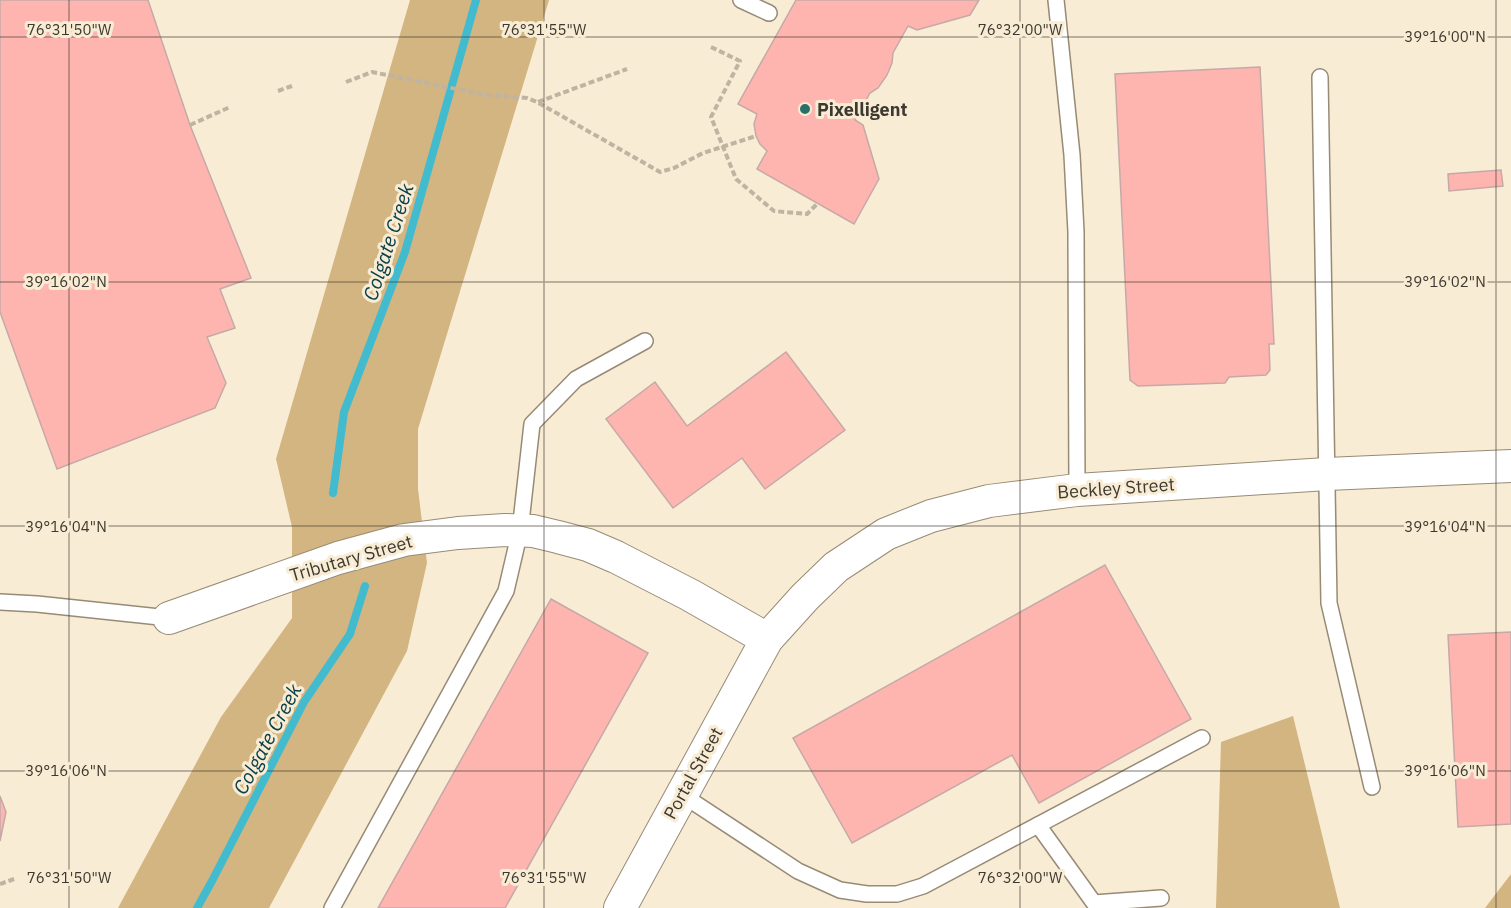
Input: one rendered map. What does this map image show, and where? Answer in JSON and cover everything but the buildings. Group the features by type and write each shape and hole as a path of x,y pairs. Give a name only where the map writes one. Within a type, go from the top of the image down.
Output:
{"street":[{"name":"Beckley Street","path":"766,639 836,567 886,534 931,516 989,501 1077,490 1327,474 1511,466"},
{"name":"Tributary Street","path":"169,618 338,558 405,540 458,533 533,531 588,545 616,557 690,595 766,639"},
{"name":"Portal Street","path":"620,908 766,639"}],"lane":[{"path":"741,0 769,13"},
{"path":"1056,0 1072,154 1076,232 1077,490"},
{"path":"1320,77 1329,603 1372,787"},
{"path":"332,908 506,591 520,531 532,424 576,379 645,341"},
{"path":"0,602 169,618"},
{"path":"681,794 798,871 840,890 867,894 897,894 923,886 1202,738"},
{"path":"1038,825 1094,903 1161,898"}],"path":[{"path":"711,47 740,61 711,117 736,179 774,211 807,214 818,204"},
{"path":"537,102 627,69"},
{"path":"346,82 372,72 486,95 527,98 660,172 674,168 702,153 756,136"},
{"path":"278,91 292,86"},
{"path":"190,125 230,106"},
{"path":"0,884 17,878"}],"shaded area":[{"path":"410,0 549,0 418,429 418,489 427,563 407,651 269,908 118,908 221,717 292,618 292,527 276,459"},
{"path":"1293,716 1340,908 1216,908 1221,742"},
{"path":"1511,874 1511,908 1485,908"}],"waterway":[{"name":"Colgate Creek","path":"333,493 344,412 405,252 476,0"},
{"name":"Colgate Creek","path":"197,908 304,702 350,634 365,586"}],"place":[{"name":"Pixelligent","path":"805,109"}]}
